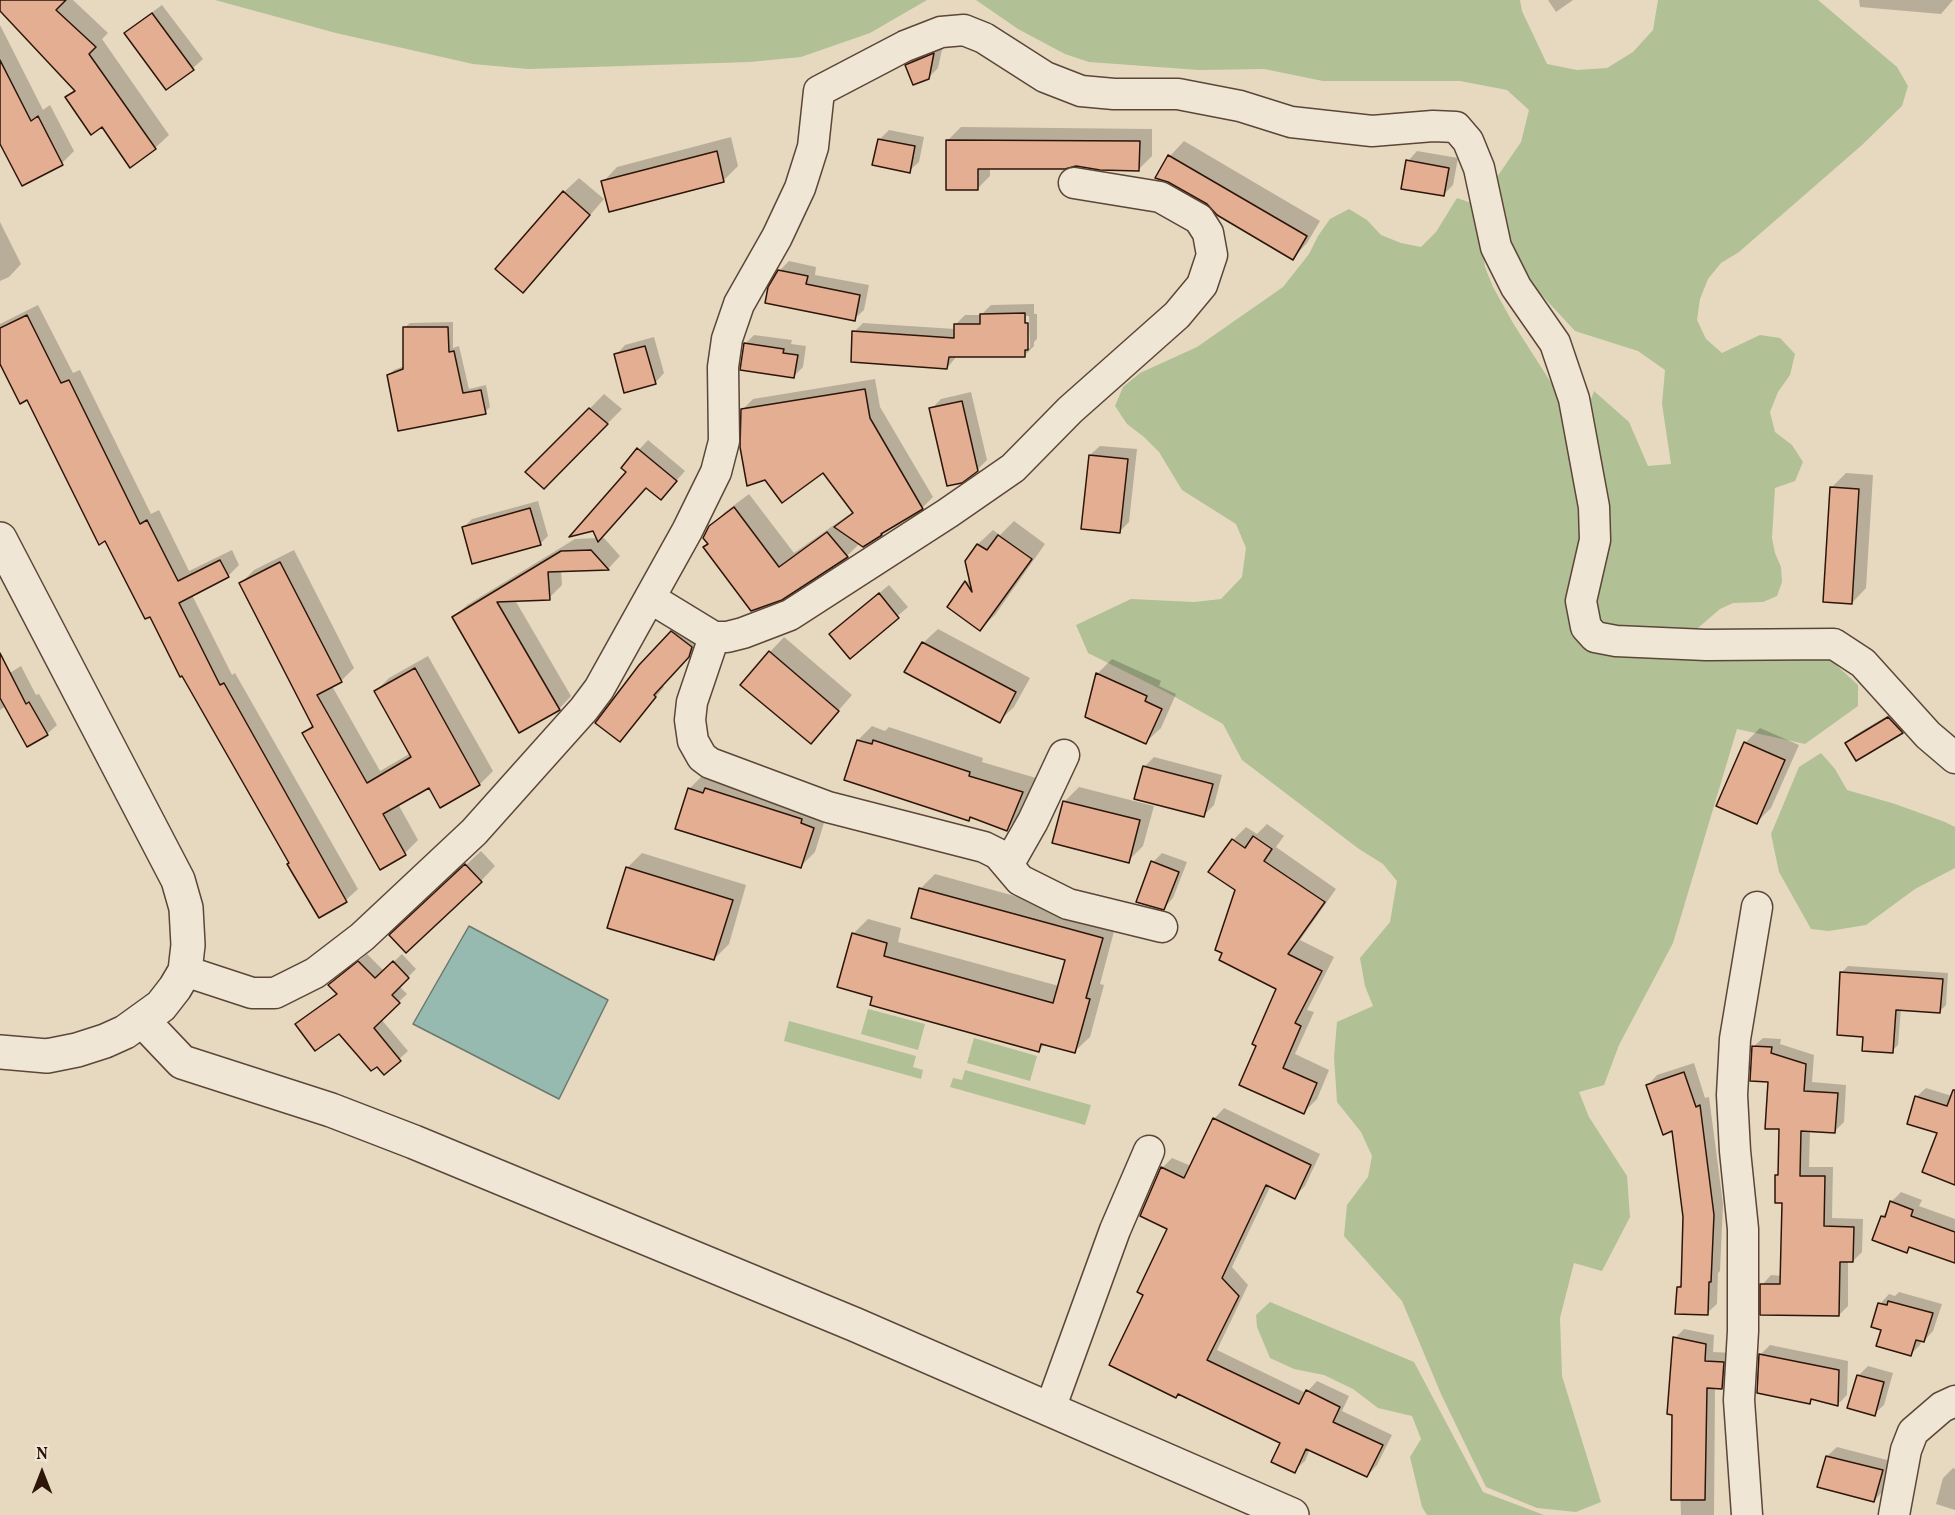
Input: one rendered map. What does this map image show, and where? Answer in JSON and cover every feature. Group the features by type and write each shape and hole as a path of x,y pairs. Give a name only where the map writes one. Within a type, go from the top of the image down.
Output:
{"street":[{"path":"185,971 252,993 275,993 315,974 362,937 474,832 584,709 598,689 650,598 716,472 724,441 723,367 727,339 739,304 777,237 800,188 813,147 819,91 905,46 941,32 964,30 984,38 1045,77 1081,91 1114,94 1178,94 1240,106 1291,122 1372,131 1433,126 1456,127 1468,141 1479,168 1496,247 1516,286 1555,343 1574,399 1594,507 1595,540 1581,602 1586,627 1595,637 1616,641 1706,645 1834,644 1863,663 1928,735 1955,758"},
{"path":"650,598 714,637 744,633 790,615 1013,468 1070,410 1177,315 1202,285 1212,255 1208,233 1199,219 1160,197 1074,183"},
{"path":"0,539 178,880 186,908 188,945 185,971 175,988 161,1006 143,1021 105,1041 77,1050 47,1056 0,1052"},
{"path":"714,637 692,702 690,720 693,741 702,757 710,763 828,807 984,847 998,854 1020,880 1068,904 1162,927"},
{"path":"1008,865 1033,820 1064,755"},
{"path":"1747,1515 1739,1400 1743,1331 1743,1229 1732,1095 1735,1039 1757,907"},
{"path":"143,1021 182,1062 332,1110 414,1142 856,1324 1292,1515"},
{"path":"1050,1409 1115,1230 1149,1151"},
{"path":"1894,1515 1906,1450 1913,1432 1942,1407 1955,1401"}],"green space":[{"path":"215,0 927,0 870,33 801,57 750,62 528,69 473,64 336,33"},
{"path":"976,0 1520,0 1522,11 1547,64 1577,70 1607,68 1633,52 1653,30 1658,0 1818,0 1897,67 1908,86 1902,106 1862,145 1739,252 1721,263 1708,279 1700,299 1697,320 1706,339 1722,353 1760,335 1780,338 1795,354 1790,375 1778,392 1770,412 1775,432 1792,445 1803,462 1795,481 1775,488 1772,538 1781,567 1782,582 1777,596 1763,602 1733,603 1720,609 1698,628 1623,634 1595,620 1588,408 1594,391 1629,422 1648,466 1671,464 1662,404 1665,370 1638,351 1575,331 1537,290 1509,242 1497,177 1521,142 1529,110 1507,90 1460,81 1323,81 1264,69 1199,70 1089,62 1065,54 1018,29"},
{"path":"1457,198 1477,205 1485,267 1493,287 1557,392 1581,496 1584,535 1574,630 1822,652 1858,685 1858,706 1805,744 1737,729 1673,943 1619,1045 1604,1085 1579,1092 1589,1117 1627,1176 1630,1217 1602,1271 1574,1263 1560,1318 1562,1376 1601,1502 1576,1512 1537,1508 1486,1487 1441,1394 1402,1301 1344,1236 1347,1205 1368,1177 1372,1156 1361,1132 1337,1102 1334,1057 1337,1022 1373,1006 1365,986 1360,958 1390,922 1397,881 1383,864 1359,849 1242,760 1223,724 1088,653 1076,625 1131,599 1194,602 1221,599 1242,577 1246,548 1236,524 1182,490 1159,452 1127,424 1115,406 1123,387 1140,373 1197,347 1283,287 1309,254 1330,219 1349,209 1367,220 1381,235 1401,243 1421,247 1436,232"},
{"path":"1821,753 1835,769 1847,790 1895,804 1955,827 1955,868 1915,889 1866,925 1829,931 1811,929 1779,872 1771,834 1799,767"},
{"path":"868,1009 925,1024 918,1050 861,1034"},
{"path":"789,1021 916,1056 913,1067 923,1070 921,1079 784,1041"},
{"path":"974,1038 1037,1056 1030,1081 967,1063"},
{"path":"965,1070 1091,1105 1085,1125 950,1087 953,1078 962,1080"},
{"path":"1270,1302 1414,1362 1483,1492 1544,1515 1427,1515 1422,1507 1410,1457 1421,1439 1412,1416 1378,1408 1353,1389 1324,1375 1294,1369 1270,1358 1257,1327 1256,1315"}],"water":[{"path":"469,926 608,1000 559,1099 413,1024"}],"building":[{"path":"0,0 66,0 56,10 96,47 89,54 156,149 130,168 102,127 91,135 65,97 75,91 0,11"},
{"path":"152,13 194,70 166,90 124,33"},
{"path":"934,53 929,79 913,85 905,65"},
{"path":"0,60 31,121 38,116 63,165 22,186 0,144"},
{"path":"878,139 915,146 910,173 872,165"},
{"path":"946,140 1140,141 1139,171 1100,170 1076,166 1065,169 978,169 978,190 946,190"},
{"path":"717,151 724,182 609,212 601,181"},
{"path":"1168,155 1307,236 1293,260 1217,215 1207,204 1168,182 1155,178"},
{"path":"1406,160 1449,168 1444,196 1401,189"},
{"path":"563,191 590,215 523,293 495,269"},
{"path":"778,270 808,276 806,284 860,295 855,321 765,303 768,287"},
{"path":"1025,313 1025,323 1028,323 1028,350 1025,350 1025,357 949,357 947,369 851,362 852,331 954,338 954,324 980,324 980,314"},
{"path":"27,315 61,383 69,380 140,524 147,520 178,581 220,560 229,577 179,603 220,685 224,683 347,902 319,918 182,676 180,677 150,617 145,619 105,541 99,545 27,400 20,404 0,364 0,328"},
{"path":"403,327 448,327 449,352 454,351 463,393 481,390 486,414 398,431 387,375 403,369"},
{"path":"744,343 784,349 783,353 798,355 794,378 740,370"},
{"path":"645,346 656,384 624,393 614,354"},
{"path":"865,389 870,418 923,509 863,547 834,527 853,513 823,473 782,503 765,480 747,486 740,447 741,409"},
{"path":"962,401 978,471 962,483 947,486 929,408"},
{"path":"589,408 608,424 544,489 525,472"},
{"path":"637,448 677,481 661,500 646,488 598,542 593,531 569,537 626,472 621,468"},
{"path":"1089,455 1128,459 1120,533 1081,529"},
{"path":"1830,487 1859,489 1852,604 1823,602"},
{"path":"734,507 779,567 827,532 848,557 782,600 751,611 703,547 708,544 703,538 709,526"},
{"path":"530,508 541,545 472,564 462,527"},
{"path":"998,535 1032,559 980,631 947,607 965,581 972,592 965,561 977,544 987,550"},
{"path":"591,550 609,570 548,572 550,600 497,602 560,710 519,733 452,617 561,551"},
{"path":"280,562 342,682 317,695 367,783 411,757 374,691 415,668 480,785 440,808 429,788 383,814 406,855 380,870 302,733 313,727 239,583"},
{"path":"879,593 899,618 850,659 829,634"},
{"path":"671,631 692,647 689,657 654,695 656,697 620,742 595,723 639,665"},
{"path":"922,642 1016,692 1000,723 904,672"},
{"path":"769,651 839,711 811,744 740,685"},
{"path":"0,653 26,704 29,702 48,735 27,747 0,698"},
{"path":"1096,673 1147,696 1145,701 1162,709 1146,744 1085,717"},
{"path":"1888,717 1903,733 1856,761 1845,743"},
{"path":"857,740 872,744 873,740 970,772 969,776 1023,792 1007,831 970,817 969,821 844,780"},
{"path":"1744,742 1785,760 1757,824 1716,806"},
{"path":"1143,766 1213,784 1204,817 1134,799"},
{"path":"688,788 703,793 705,788 802,819 801,823 814,828 801,868 675,829"},
{"path":"1063,801 1140,820 1129,863 1052,843"},
{"path":"1253,836 1272,849 1264,861 1325,902 1288,954 1322,971 1295,1023 1301,1026 1283,1068 1317,1083 1304,1114 1239,1085 1256,1046 1252,1044 1276,989 1219,960 1222,953 1215,950 1235,890 1208,872 1232,839 1245,848"},
{"path":"1151,861 1179,872 1164,910 1136,902"},
{"path":"465,864 482,882 406,953 389,935"},
{"path":"626,867 733,900 714,960 607,928"},
{"path":"919,888 1103,938 1086,998 1090,999 1075,1053 1041,1044 1039,1052 870,1005 872,997 837,987 852,933 887,943 884,956 1053,1003 1065,960 911,918"},
{"path":"358,961 375,978 393,961 409,978 392,995 400,1003 374,1028 401,1061 384,1075 377,1067 371,1071 339,1034 315,1051 295,1024 337,994 328,985"},
{"path":"1840,972 1943,979 1940,1013 1896,1010 1893,1053 1862,1051 1863,1037 1837,1035"},
{"path":"1752,1046 1772,1047 1771,1053 1806,1064 1804,1091 1838,1093 1835,1133 1801,1131 1800,1176 1825,1176 1824,1226 1854,1227 1853,1262 1840,1262 1839,1316 1760,1315 1760,1284 1780,1284 1782,1203 1775,1203 1779,1129 1765,1129 1768,1082 1750,1081"},
{"path":"1684,1072 1696,1107 1700,1105 1714,1215 1708,1315 1675,1314 1677,1287 1681,1287 1683,1217 1672,1131 1663,1135 1646,1085"},
{"path":"1955,1090 1955,1185 1922,1172 1937,1133 1907,1124 1915,1096 1947,1106"},
{"path":"1213,1118 1311,1165 1295,1199 1266,1185 1222,1278 1239,1296 1207,1360 1299,1404 1306,1390 1340,1407 1333,1422 1383,1445 1367,1477 1306,1449 1295,1473 1271,1462 1280,1443 1178,1394 1176,1398 1109,1365 1143,1295 1137,1292 1167,1229 1140,1216 1161,1167 1184,1178"},
{"path":"1890,1201 1913,1210 1911,1216 1955,1232 1955,1263 1909,1247 1907,1253 1872,1240 1881,1216 1885,1217"},
{"path":"1888,1301 1933,1313 1924,1342 1916,1340 1911,1356 1876,1346 1881,1330 1871,1327 1878,1303 1887,1305"},
{"path":"1673,1337 1706,1344 1705,1361 1724,1362 1722,1389 1707,1388 1705,1500 1671,1500 1672,1415 1667,1414"},
{"path":"1759,1354 1839,1370 1838,1406 1811,1399 1810,1404 1757,1393"},
{"path":"1857,1375 1884,1382 1875,1416 1847,1408"},
{"path":"1826,1456 1883,1470 1874,1502 1817,1487"}]}
